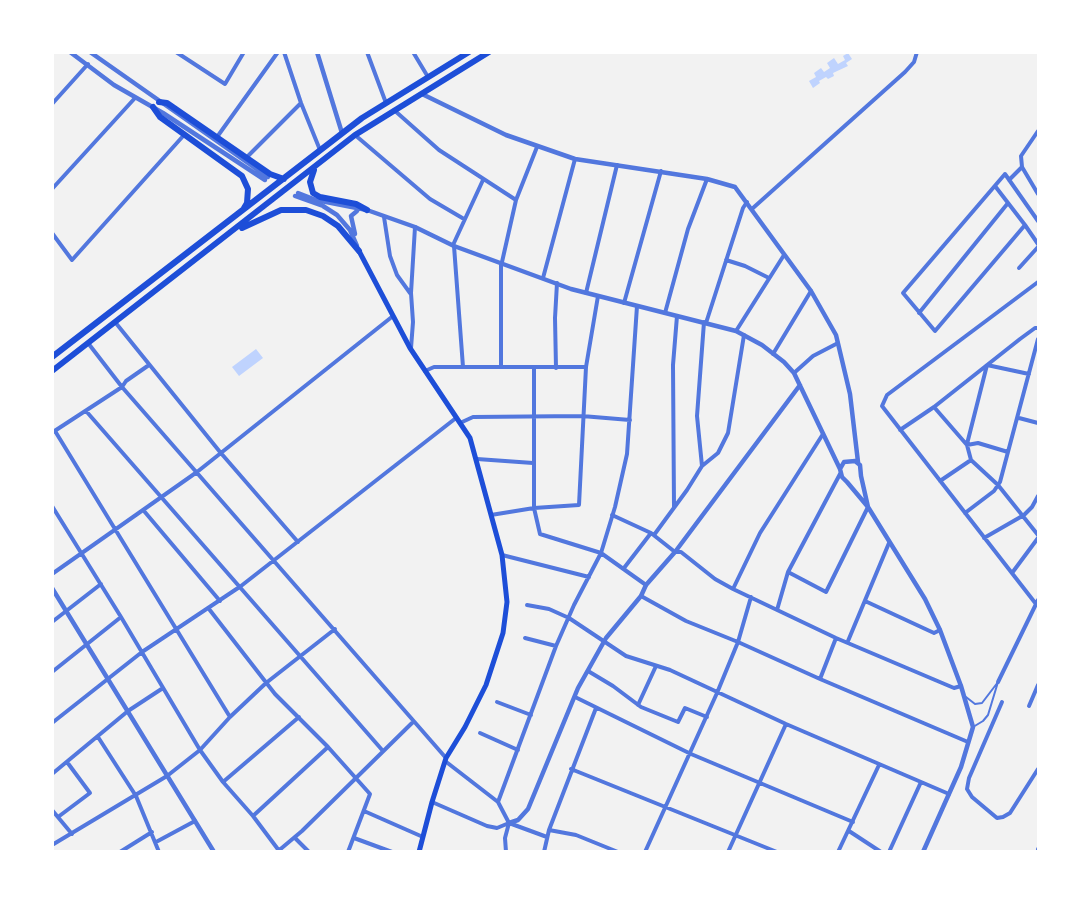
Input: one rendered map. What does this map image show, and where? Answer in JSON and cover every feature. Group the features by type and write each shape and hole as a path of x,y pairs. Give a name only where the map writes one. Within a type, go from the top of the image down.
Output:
{"main road":[{"path":"52,371 355,135 489,52"},
{"path":"55,355 342,133 464,54"},
{"path":"159,102 167,103 270,174 284,179"},
{"path":"153,107 160,117 242,176 249,196 240,213"},
{"path":"316,166 310,182 313,193 320,197 356,204 363,210"},
{"path":"233,232 281,210 306,210 323,216 338,226 359,251 410,348 470,438 477,459 502,555 507,602 503,633 486,685 446,760 432,802 421,851"}],"street":[{"path":"70,52 114,85 153,107 266,179 90,52"},
{"path":"176,52 225,84 244,52"},
{"path":"216,138 278,52"},
{"path":"284,52 320,150"},
{"path":"317,52 342,133"},
{"path":"367,52 386,103"},
{"path":"413,52 429,77"},
{"path":"753,208 905,72 914,62 916,54"},
{"path":"52,104 88,64"},
{"path":"114,85 122,84 124,78 120,74"},
{"path":"422,94 467,118 537,147 575,159 707,179 735,187 753,208 811,291 828,318 838,343 850,394 858,462 862,469 861,476 868,507 826,592 788,572"},
{"path":"52,189 135,98"},
{"path":"247,157 301,103"},
{"path":"393,110 440,150 516,201"},
{"path":"1038,131 1022,156 1022,167 1038,194"},
{"path":"52,233 72,260 184,135"},
{"path":"355,135 430,199 464,219"},
{"path":"501,367 501,262 516,201 537,147"},
{"path":"543,278 575,159"},
{"path":"586,293 617,164"},
{"path":"1009,180 1022,167"},
{"path":"624,303 661,171"},
{"path":"1025,225 935,331 903,293 1005,174 1038,221"},
{"path":"665,313 687,229 707,179"},
{"path":"463,367 453,245 483,180"},
{"path":"995,186 1038,245 1019,268"},
{"path":"355,239 337,215 324,206 297,195 363,210 415,227 453,245 586,293 736,331 762,345 784,362 794,373 840,472 868,507 925,599 940,630 965,696 973,727 969,742 950,794 923,852"},
{"path":"702,466 697,416 705,323 743,208 747,202"},
{"path":"919,313 1008,203"},
{"path":"359,251 351,216 354,211 363,210"},
{"path":"384,217 390,256 397,275 411,293"},
{"path":"410,348 413,322 411,293 415,227"},
{"path":"736,331 784,255"},
{"path":"726,260 746,266 769,278"},
{"path":"998,682 1038,603 984,538 882,406 887,395 1038,282"},
{"path":"556,368 557,283"},
{"path":"773,354 811,291"},
{"path":"491,515 534,508 579,505 586,368 598,296"},
{"path":"498,802 556,646 601,554 626,467 637,306"},
{"path":"52,574 197,472 393,316"},
{"path":"674,508 673,366 677,316"},
{"path":"116,322 220,452 298,542"},
{"path":"900,430 934,407 1020,339 1038,328"},
{"path":"624,568 674,508 702,466 718,453 728,434 744,335"},
{"path":"965,513 994,491 998,485 1019,418 1038,339"},
{"path":"88,343 122,387 446,760 498,802 509,823 506,852"},
{"path":"794,373 813,356 838,343"},
{"path":"52,346 55,355"},
{"path":"149,365 126,381 122,387 54,432 230,717"},
{"path":"987,365 1029,374"},
{"path":"967,445 987,365"},
{"path":"424,371 434,367 586,368"},
{"path":"534,367 534,508 540,534 601,554 646,585"},
{"path":"432,802 487,826 497,828 518,820 528,809 575,697 604,640 641,596 646,585 675,552 800,385"},
{"path":"934,407 967,445 971,460 998,485 1024,515 1038,536 1012,573"},
{"path":"86,411 383,751"},
{"path":"52,723 142,652 241,586 458,420 468,417 582,416 630,420"},
{"path":"1019,418 1038,423"},
{"path":"733,589 760,533 823,434"},
{"path":"967,445 978,443 1008,452"},
{"path":"477,459 533,463"},
{"path":"777,610 788,572 842,464 848,460 858,462"},
{"path":"940,481 971,460"},
{"path":"848,482 855,482 861,476"},
{"path":"984,538 1024,515 1038,496"},
{"path":"52,506 200,750 279,851 413,722"},
{"path":"144,511 220,601"},
{"path":"612,515 652,534 675,552 681,552 715,579 733,589 836,638 954,688 961,686"},
{"path":"848,642 889,543"},
{"path":"502,555 589,577"},
{"path":"52,622 101,585"},
{"path":"52,588 214,852"},
{"path":"641,596 686,621 969,742"},
{"path":"645,852 717,693 738,642 751,597"},
{"path":"865,602 934,633 940,630"},
{"path":"527,605 549,609 568,618 626,656 670,670 786,724 950,794"},
{"path":"209,609 266,683 370,794 348,852"},
{"path":"52,672 121,617"},
{"path":"52,845 167,776 200,750 266,683 334,629"},
{"path":"525,638 556,646"},
{"path":"820,679 836,638"},
{"path":"638,705 656,666"},
{"path":"588,671 638,705 678,722 685,708 707,717"},
{"path":"1029,706 1038,685"},
{"path":"52,774 128,711 163,688"},
{"path":"575,697 691,754 853,822"},
{"path":"497,702 531,715"},
{"path":"1002,702 969,778 967,789 972,797 998,818 1003,818 1010,813 1038,769"},
{"path":"544,852 549,830 571,769 596,708"},
{"path":"223,782 299,717"},
{"path":"728,852 786,724"},
{"path":"480,733 518,750"},
{"path":"98,737 136,796 159,852"},
{"path":"253,816 328,747"},
{"path":"58,816 90,793 67,762"},
{"path":"838,852 879,765"},
{"path":"571,769 777,852"},
{"path":"889,852 921,782"},
{"path":"52,810 72,834"},
{"path":"364,810 423,837"},
{"path":"156,842 195,821"},
{"path":"509,823 547,837"},
{"path":"549,830 576,835 618,852"},
{"path":"849,831 881,852"},
{"path":"120,852 152,832"},
{"path":"295,838 309,852"},
{"path":"354,838 377,849 392,852"}],"lane":[{"path":"965,696 970,702 980,704 998,682"},
{"path":"973,727 988,715 998,682"}],"water":[{"path":"848,53 852,59 846,63 848,66 833,73 834,76 819,81 820,83 813,88 809,81 816,77 814,73 821,68 824,72 830,68 827,63 834,58 838,64 845,60 843,56"},
{"path":"256,349 263,358 239,376 232,367"}]}
